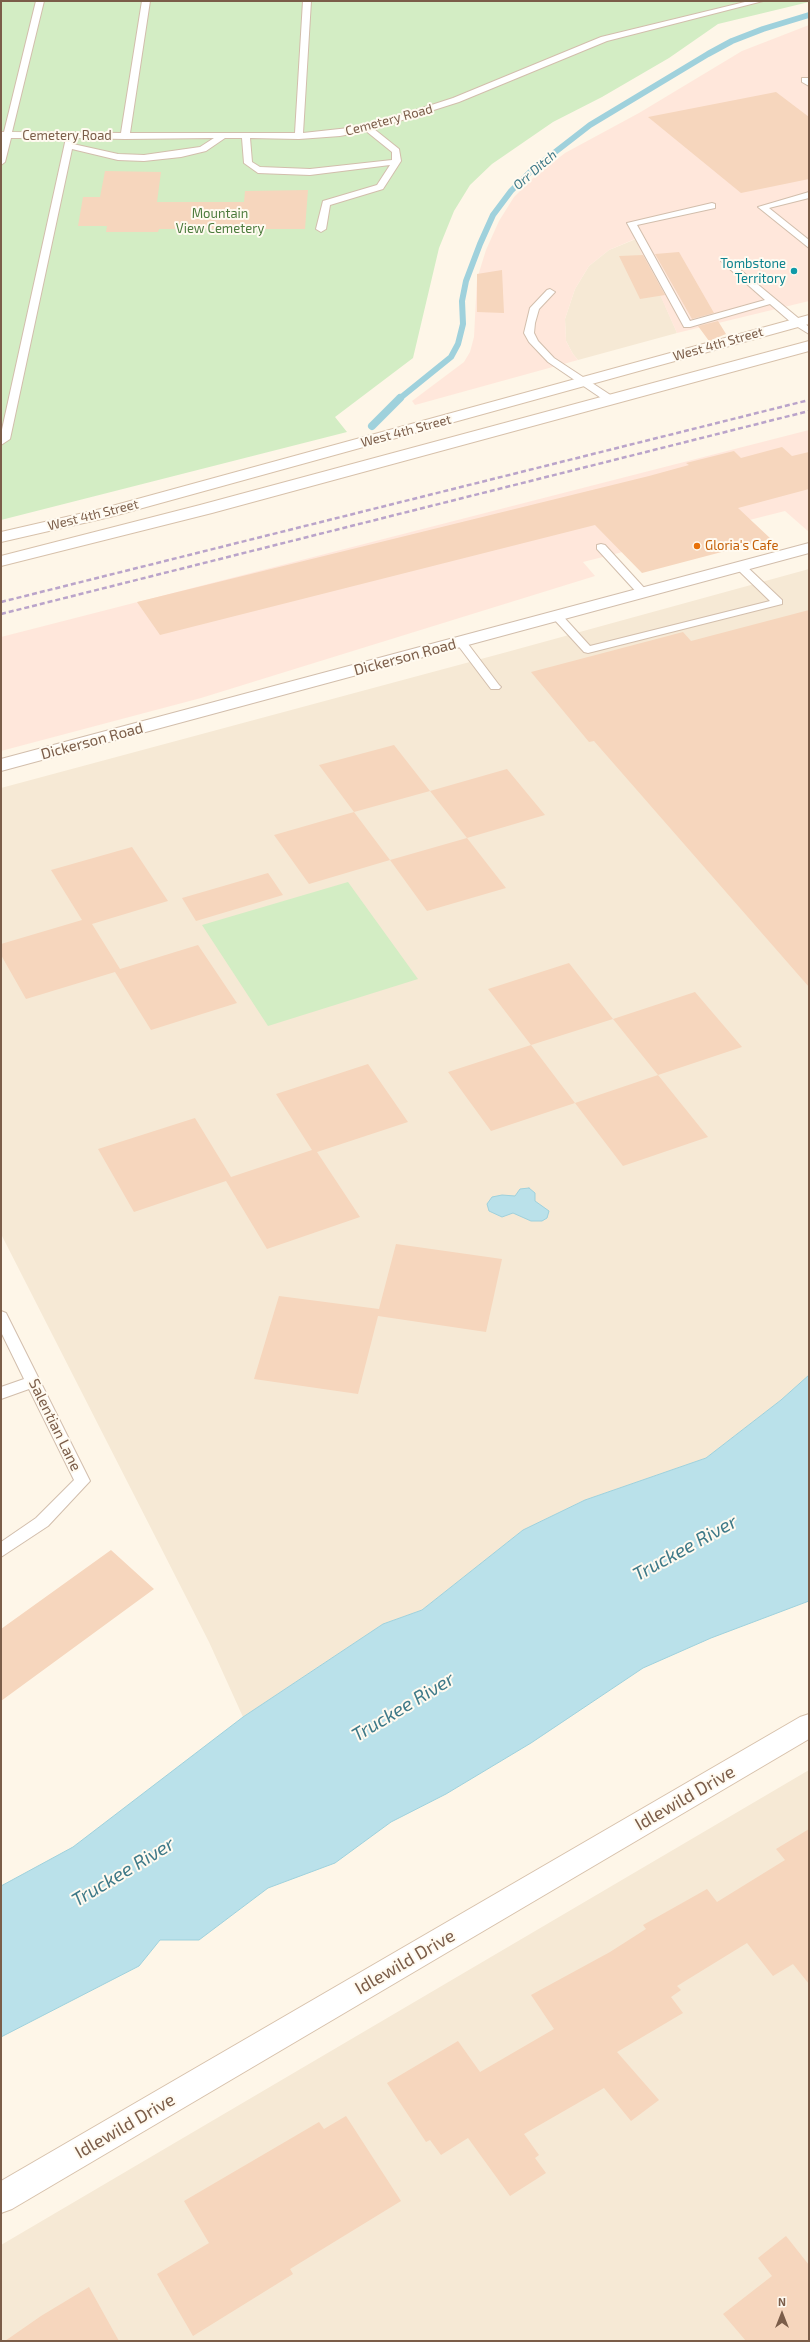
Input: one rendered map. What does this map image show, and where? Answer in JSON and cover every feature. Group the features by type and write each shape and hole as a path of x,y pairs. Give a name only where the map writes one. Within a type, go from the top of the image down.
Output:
{"main road":[{"name":"West 4th Street","path":"1,537 119,508 585,381 802,320"},
{"name":"West 4th Street","path":"1,561 206,509 809,346"},
{"name":"Dickerson Road","path":"1,765 809,548"},
{"name":"Idlewild Drive","path":"1,2198 809,1726"}],"lane":[{"path":"1,162 4,135 40,1"},
{"path":"125,136 146,1"},
{"path":"299,136 307,1"},
{"name":"Cemetery Road","path":"4,135 299,136 340,133 368,128 456,100 569,52 604,39 691,20 759,1"},
{"path":"809,80 805,80 809,84"},
{"path":"321,229 326,203 380,187 397,161 396,151 368,128"},
{"path":"1,442 6,439 71,136"},
{"path":"69,146 118,157 144,158 181,154 203,149 224,136"},
{"path":"246,136 248,163 258,170 310,172 381,165 397,161"},
{"path":"809,196 762,207 809,246"},
{"path":"712,206 632,222 687,324 772,301"},
{"path":"726,260 772,301 802,320 809,331"},
{"path":"550,292 535,308 530,323 529,332 534,342 551,360 585,381 611,400"},
{"path":"601,547 642,593"},
{"path":"557,616 588,650 778,602 740,566"},
{"path":"461,642 495,687"},
{"name":"Salentian Lane","path":"1,1317 82,1481 42,1522 1,1551"},
{"path":"1,1393 33,1382"}],"shaded area":[{"path":"809,25 809,301 677,333 635,239 609,250 589,266 575,289 565,319 566,341 578,360 415,405 412,401 464,362 470,352 474,337 477,279 486,250 499,221 514,197 533,178 565,153 639,113 742,51"},
{"path":"636,239 677,333 578,360 566,341 565,319 575,289 589,266 609,250"},
{"path":"809,430 809,532 785,511 583,562 595,576 201,698 1,751 1,637"},
{"path":"809,569 809,1375 781,1400 706,1458 585,1500 523,1530 422,1610 383,1624 243,1717 209,1642 1,1234 1,788"},
{"path":"809,1770 809,2341 1,2341 1,2245"}],"green space":[{"name":"Mountain View Cemetery","path":"1,1 809,2 718,24 669,58 602,97 553,122 492,164 470,185 454,211 439,248 413,358 335,417 347,432 1,520"},
{"path":"348,882 418,979 268,1026 202,925"}],"water":[{"path":"529,1188 535,1193 535,1201 549,1211 547,1218 542,1221 531,1221 513,1213 502,1217 489,1211 487,1204 492,1197 502,1195 515,1196 520,1189"},
{"name":"Truckee River","path":"809,1375 809,1601 711,1638 643,1668 531,1743 446,1794 391,1822 335,1863 268,1888 199,1940 160,1940 139,1966 1,2037 1,1886 73,1847 243,1717 383,1624 422,1610 523,1530 585,1500 706,1458 781,1400"}],"building":[{"path":"776,92 809,117 809,179 741,193 648,117"},
{"path":"105,171 161,172 157,202 244,202 245,191 308,190 305,229 159,229 158,232 106,232 107,226 78,226 83,197 100,197"},
{"path":"679,252 714,313 692,319 655,254"},
{"path":"643,255 665,295 640,299 619,256"},
{"path":"502,270 504,313 477,312 477,274"},
{"path":"718,321 726,334 709,341 698,326"},
{"path":"782,447 792,456 809,452 809,489 738,508 771,539 642,573 595,525 160,635 137,602 649,476 689,465 686,463 734,451 741,458"},
{"path":"809,610 809,987 594,741 589,742 531,672 683,632 691,641"},
{"path":"394,745 430,791 354,812 319,765"},
{"path":"507,769 545,815 467,838 430,791"},
{"path":"354,812 390,860 309,884 274,835"},
{"path":"467,838 506,888 427,911 390,860"},
{"path":"132,847 168,901 92,924 120,969 198,945 237,1003 151,1030 115,972 26,999 1,955 1,944 82,920 51,870"},
{"path":"268,873 283,895 196,921 182,898"},
{"path":"569,963 613,1019 531,1045 488,989"},
{"path":"695,992 742,1047 658,1075 613,1019"},
{"path":"531,1045 575,1103 491,1131 448,1072"},
{"path":"368,1064 408,1122 317,1152 360,1217 267,1249 226,1181 134,1212 98,1149 195,1118 231,1177 312,1150 276,1094"},
{"path":"658,1075 708,1137 623,1166 575,1103"},
{"path":"396,1244 502,1259 486,1332 378,1316 358,1394 254,1379 279,1296 379,1309"},
{"path":"111,1550 154,1589 1,1701 1,1629"},
{"path":"809,1829 809,1984 793,1964 773,1976 747,1943 677,1986 681,1990 671,1997 683,2013 617,2052 659,2100 631,2121 604,2088 524,2134 539,2155 535,2158 546,2173 510,2196 468,2138 441,2155 430,2140 426,2142 387,2083 458,2041 480,2072 554,2029 531,1995 610,1952 646,1929 643,1925 707,1889 717,1902 785,1860 776,1849"},
{"path":"346,2116 401,2201 290,2269 293,2274 193,2336 157,2274 209,2243 184,2201 319,2122 324,2129"},
{"path":"786,2236 809,2265 809,2341 746,2341 723,2314 772,2276 758,2258"},
{"path":"89,2287 119,2341 5,2341 41,2316"}],"waterway":[{"name":"Orr Ditch","path":"399,399 451,357 458,344 463,324 462,301 466,281 480,244 493,215 511,191 532,170 590,125 708,54 732,41 763,29 809,15"},
{"name":"Orr Ditch","path":"372,426 399,399"}],"railway":[{"path":"1,602 809,400"},
{"path":"1,614 809,411"}],"place":[{"name":"Tombstone Territory","path":"794,271"},
{"name":"Gloria's Cafe","path":"697,546"}]}
